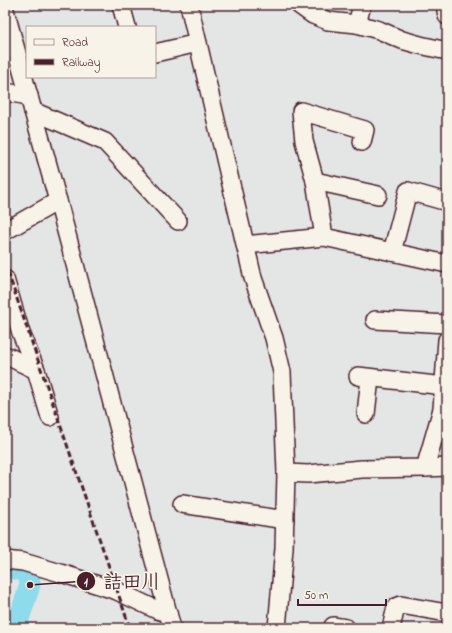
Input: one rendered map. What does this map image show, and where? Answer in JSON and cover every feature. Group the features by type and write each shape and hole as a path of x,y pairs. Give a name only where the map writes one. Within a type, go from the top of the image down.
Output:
{"street":[{"path":"121,5 127,26"},
{"path":"190,5 252,278 274,338 282,372 286,473 285,520 284,548 276,628"},
{"path":"299,5 313,15 328,21 357,24 379,30 420,46 447,51"},
{"path":"357,24 362,5"},
{"path":"445,5 447,16"},
{"path":"5,10 58,201 170,621"},
{"path":"156,53 198,43"},
{"path":"5,92 105,142 178,222"},
{"path":"324,237 315,181 304,140 301,111 365,130 362,142"},
{"path":"315,181 378,195"},
{"path":"392,252 408,191 447,202"},
{"path":"5,231 58,201"},
{"path":"245,245 324,237 447,264"},
{"path":"5,279 21,333 36,370 50,417"},
{"path":"375,320 447,324"},
{"path":"5,325 21,333"},
{"path":"425,468 445,410 444,386 447,340"},
{"path":"5,355 36,370"},
{"path":"366,414 364,377 444,386"},
{"path":"286,473 308,474 362,468 447,467"},
{"path":"182,504 285,520"},
{"path":"5,560 23,562 117,592 157,610 170,621"},
{"path":"391,628 396,607 401,605 447,613"}],"waterway":[{"path":"5,567 20,570 29,576 30,585 16,628"}],"railway":[{"path":"5,264 130,628"}],"place":[{"name":"詰田川","path":"30,585"}]}
